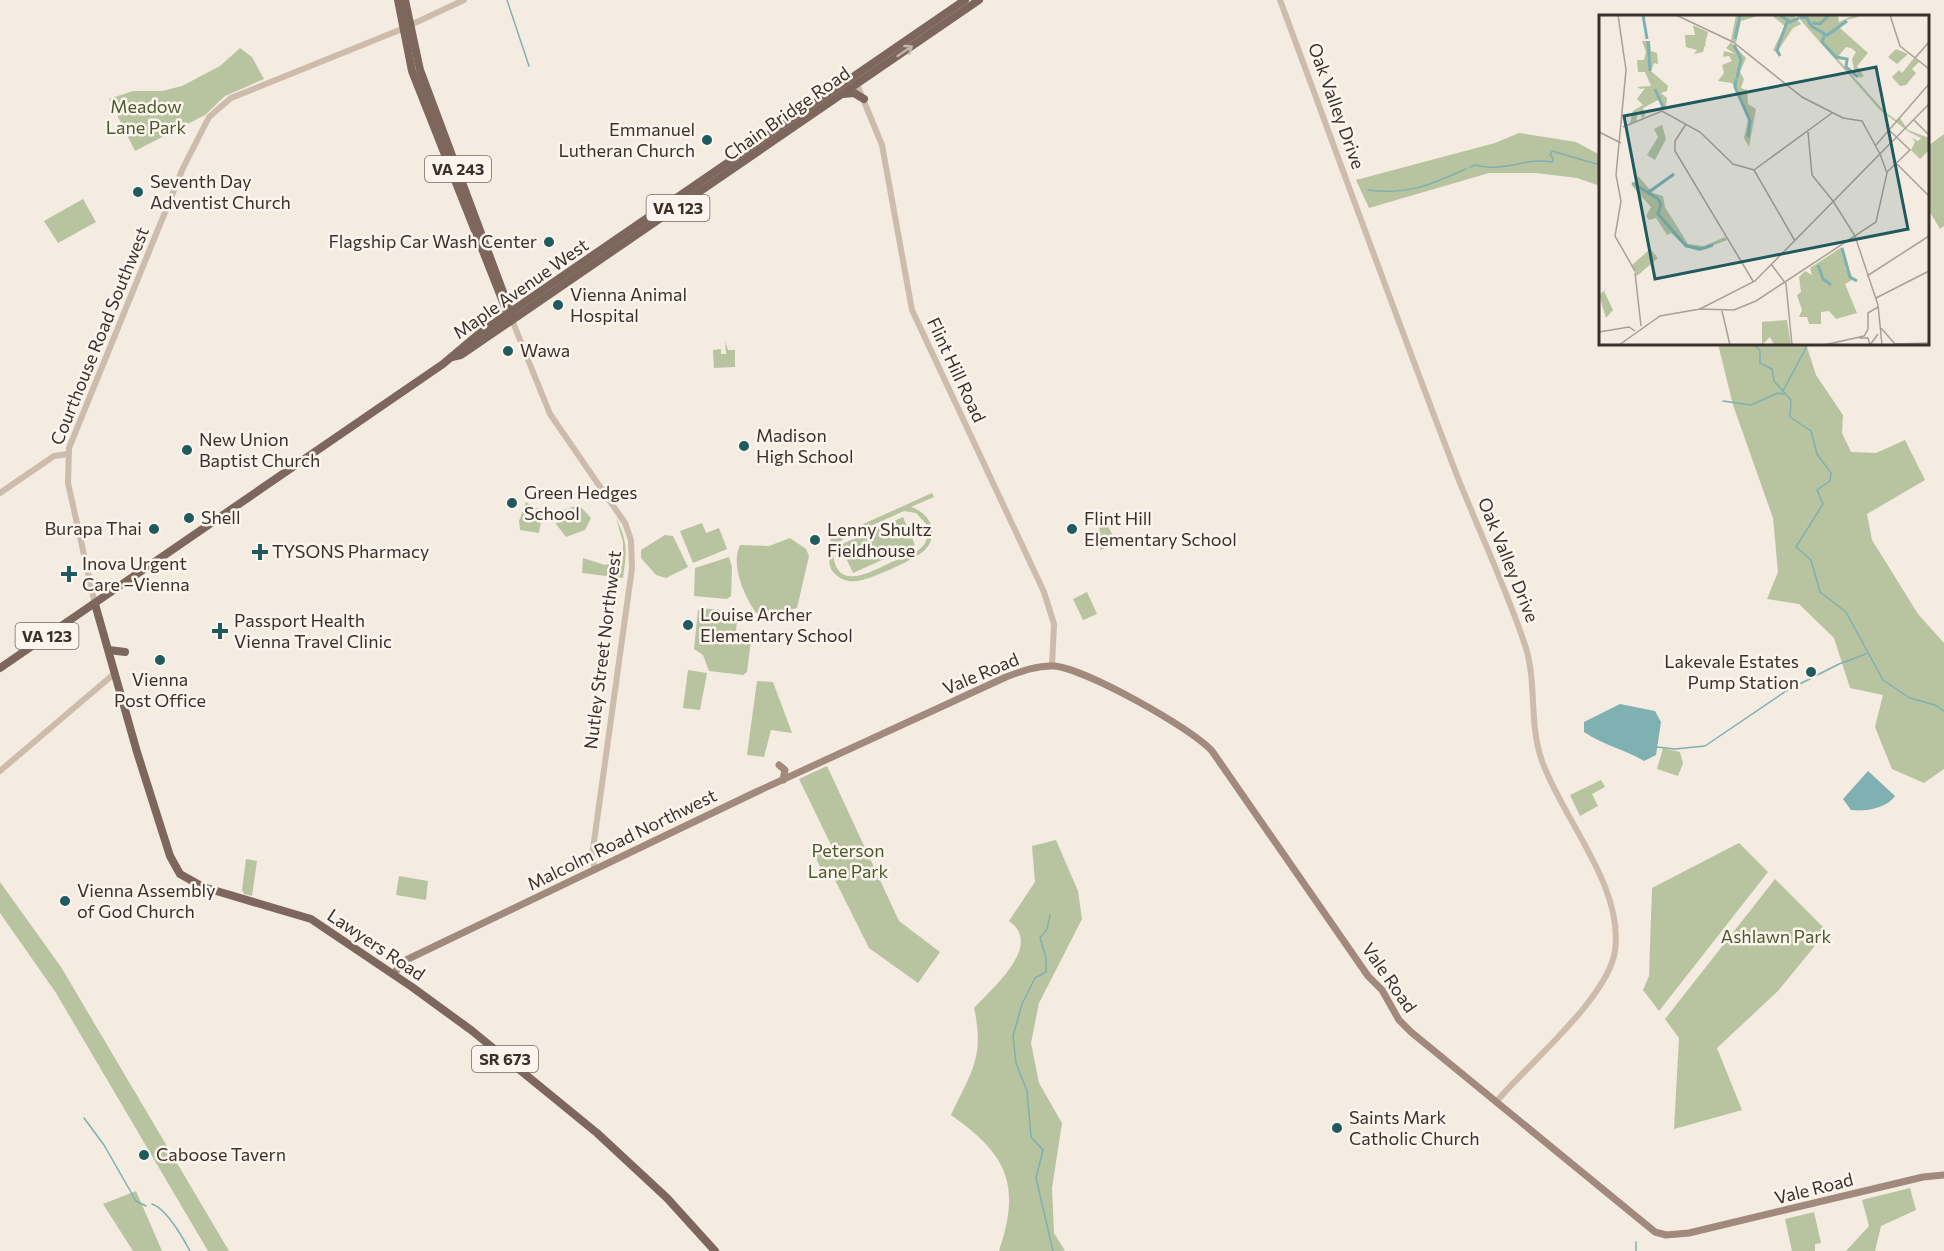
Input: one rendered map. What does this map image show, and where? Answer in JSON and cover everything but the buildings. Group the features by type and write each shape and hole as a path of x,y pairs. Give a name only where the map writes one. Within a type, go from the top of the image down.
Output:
{"main road":[{"name":"VA 243","path":"398,0 415,80 511,315"},
{"name":"VA 243","path":"405,0 405,28"},
{"name":"Chain Bridge Road","path":"610,250 842,94 855,81 965,0"},
{"name":"Chain Bridge Road","path":"610,250 855,81 979,0"},
{"path":"842,94 854,93 864,99"},
{"name":"Maple Avenue West","path":"0,669 452,357 462,346 610,250"},
{"name":"Lawyers Road","path":"94,603 170,856 180,874 203,887 310,918 393,974 471,1030 597,1133 667,1198 715,1251"},
{"path":"109,651 126,652"},
{"name":"Vale Road","path":"868,740 1006,677 1036,667 1053,666 1070,669 1092,679 1178,724 1207,745 1368,976 1382,990 1403,1024 1650,1229 1666,1235 1732,1224 1923,1177 1944,1175"},
{"name":"Malcolm Road Northwest","path":"393,974 406,960 868,740"},
{"path":"779,765 785,770 783,780"}],"street":[{"name":"Courthouse Road Southwest","path":"94,603 68,483 68,453 183,168 214,111 231,98 405,28 464,0"},
{"name":"Oak Valley Drive","path":"1280,0 1457,475 1523,637 1532,675 1533,723 1542,762 1604,885 1614,917 1614,954 1600,989 1496,1102"},
{"name":"Flint Hill Road","path":"855,81 882,145 912,310 1044,592 1053,624 1053,666"},
{"name":"Nutley Street Northwest","path":"511,315 550,414 619,514 631,540 632,568 592,856 595,870"},
{"path":"0,493 54,456 68,453"},
{"path":"0,771 115,674"}],"green space":[{"name":"Meadow Lane Park","path":"240,48 252,57 264,79 225,96 205,115 135,151 109,99 133,91 162,91 182,86 220,66"},
{"path":"1519,133 1576,142 1599,154 1599,186 1577,178 1536,173 1489,173 1369,208 1356,180 1495,143"},
{"path":"1944,134 1944,226 1940,229 1929,211 1929,145"},
{"path":"83,199 96,222 58,243 44,221"},
{"path":"725,341 728,350 735,350 735,367 714,368 713,350 721,349 721,354 726,354"},
{"path":"1718,345 1806,345 1816,375 1843,415 1842,433 1851,452 1876,453 1905,440 1925,480 1867,514 1872,540 1918,614 1944,643 1944,769 1924,783 1892,769 1875,727 1883,695 1850,688 1834,638 1799,604 1767,599 1778,572 1773,518 1733,405"},
{"path":"932,493 934,497 911,507 923,514 931,524 932,537 925,550 905,563 876,575 862,580 848,581 835,574 829,561 830,539","holes":["904,511 916,513 927,525 925,542 916,552 866,574 848,576 841,573 836,566 833,554 835,547 844,538"]},
{"path":"526,502 535,508 543,509 539,533 520,530 519,521"},
{"path":"579,505 591,518 585,530 566,537 556,524 563,510"},
{"path":"1100,512 1117,543 1101,550 1095,539 1100,528 1097,514"},
{"path":"903,517 915,545 853,573 840,545"},
{"path":"616,518 626,547 623,578 582,573 583,558 605,565 623,561 623,542"},
{"path":"702,523 706,533 719,528 727,549 693,563 680,531"},
{"path":"665,535 673,536 688,567 666,578 656,575 641,558 641,550"},
{"path":"790,538 806,549 809,556 797,608 760,617 744,592 738,572 737,553 740,545 769,546"},
{"path":"729,557 732,567 731,596 727,599 694,596 695,568"},
{"path":"1087,592 1097,614 1083,620 1073,599"},
{"path":"701,608 738,612 736,630 751,640 747,672 743,675 709,671 703,655 694,649 698,610"},
{"path":"688,670 707,673 700,710 683,708"},
{"path":"757,681 773,682 792,733 771,730 764,757 747,755"},
{"path":"1663,748 1680,752 1683,763 1678,776 1657,769"},
{"name":"Peterson Lane Park","path":"827,766 899,921 940,952 918,983 869,948 834,878 822,871 815,856 832,847 799,779"},
{"path":"1601,780 1605,787 1592,794 1598,806 1580,816 1570,795"},
{"path":"1056,840 1078,891 1082,919 1039,1003 1031,1043 1039,1083 1062,1123 1052,1188 1054,1233 1065,1251 999,1251 1009,1208 1009,1190 1005,1173 986,1144 951,1115 970,1075 977,1052 978,1039 974,1008 1002,978 1018,954 1021,942 1018,931 1009,921 1035,882 1032,846"},
{"name":"Ashlawn Park","path":"1739,843 1768,872 1659,1011 1643,990 1649,976 1652,888"},
{"path":"246,859 257,861 252,896 244,894 242,890"},
{"path":"399,876 428,881 426,900 396,895"},
{"name":"Ashlawn Park","path":"1775,879 1827,931 1778,991 1717,1048 1742,1110 1674,1129 1679,1038 1665,1019"},
{"path":"0,882 61,967 229,1251 208,1251 56,993 0,913"},
{"path":"1910,1188 1916,1210 1881,1226 1875,1251 1846,1251 1869,1226 1862,1200"},
{"path":"136,1191 162,1251 133,1251 103,1204"},
{"path":"1814,1212 1821,1243 1815,1244 1815,1251 1792,1251 1785,1219"}],"water":[{"path":"1620,704 1655,711 1661,722 1656,755 1644,761 1584,732 1584,722"},
{"path":"1868,771 1895,796 1887,804 1875,808 1851,810 1843,799"}],"waterway":[{"path":"507,0 529,66"},
{"path":"1470,167 1476,165 1495,167 1533,161 1552,162 1553,158 1550,155 1552,151 1599,165"},
{"path":"1368,190 1408,190 1430,184 1466,169"},
{"path":"1755,345 1760,351 1760,363 1772,369 1774,381 1791,400 1790,417 1811,431 1817,454 1831,473 1830,481 1817,490 1823,504 1796,547 1811,560 1820,592 1846,612 1883,680 1910,698 1935,705 1944,711"},
{"path":"1783,391 1807,345"},
{"path":"1723,401 1751,405 1778,393 1784,394"},
{"path":"1657,747 1675,749 1705,746 1786,691 1839,664 1866,654"},
{"path":"1050,915 1047,929 1040,938 1046,958 1046,972 1035,978 1022,1004 1013,1036 1016,1063 1027,1091 1031,1137 1043,1150 1036,1178 1053,1251"},
{"path":"84,1118 104,1145 136,1201 146,1206"},
{"path":"152,1204 169,1218 190,1251"},
{"path":"1636,1242 1636,1251"}],"place":[{"name":"Emmanuel Lutheran Church","path":"707,140"},
{"name":"Seventh Day Adventist Church","path":"138,192"},
{"name":"Flagship Car Wash Center","path":"549,242"},
{"name":"Vienna Animal Hospital","path":"558,305"},
{"name":"Wawa","path":"508,351"},
{"name":"Madison High School","path":"744,446"},
{"name":"New Union Baptist Church","path":"187,450"},
{"name":"Green Hedges School","path":"512,503"},
{"name":"Shell","path":"189,518"},
{"name":"Burapa Thai","path":"154,529"},
{"name":"Flint Hill Elementary School","path":"1072,529"},
{"name":"Lenny Shultz Fieldhouse","path":"815,540"},
{"name":"TYSONS Pharmacy","path":"260,552"},
{"name":"Inova Urgent Care –Vienna","path":"69,574"},
{"name":"Louise Archer Elementary School","path":"688,625"},
{"name":"Passport Health Vienna Travel Clinic","path":"220,631"},
{"name":"Vienna Post Office","path":"160,660"},
{"name":"Lakevale Estates Pump Station","path":"1811,672"},
{"name":"Vienna Assembly of God Church","path":"65,901"},
{"name":"Saints Mark Catholic Church","path":"1337,1128"},
{"name":"Caboose Tavern","path":"144,1155"}]}
